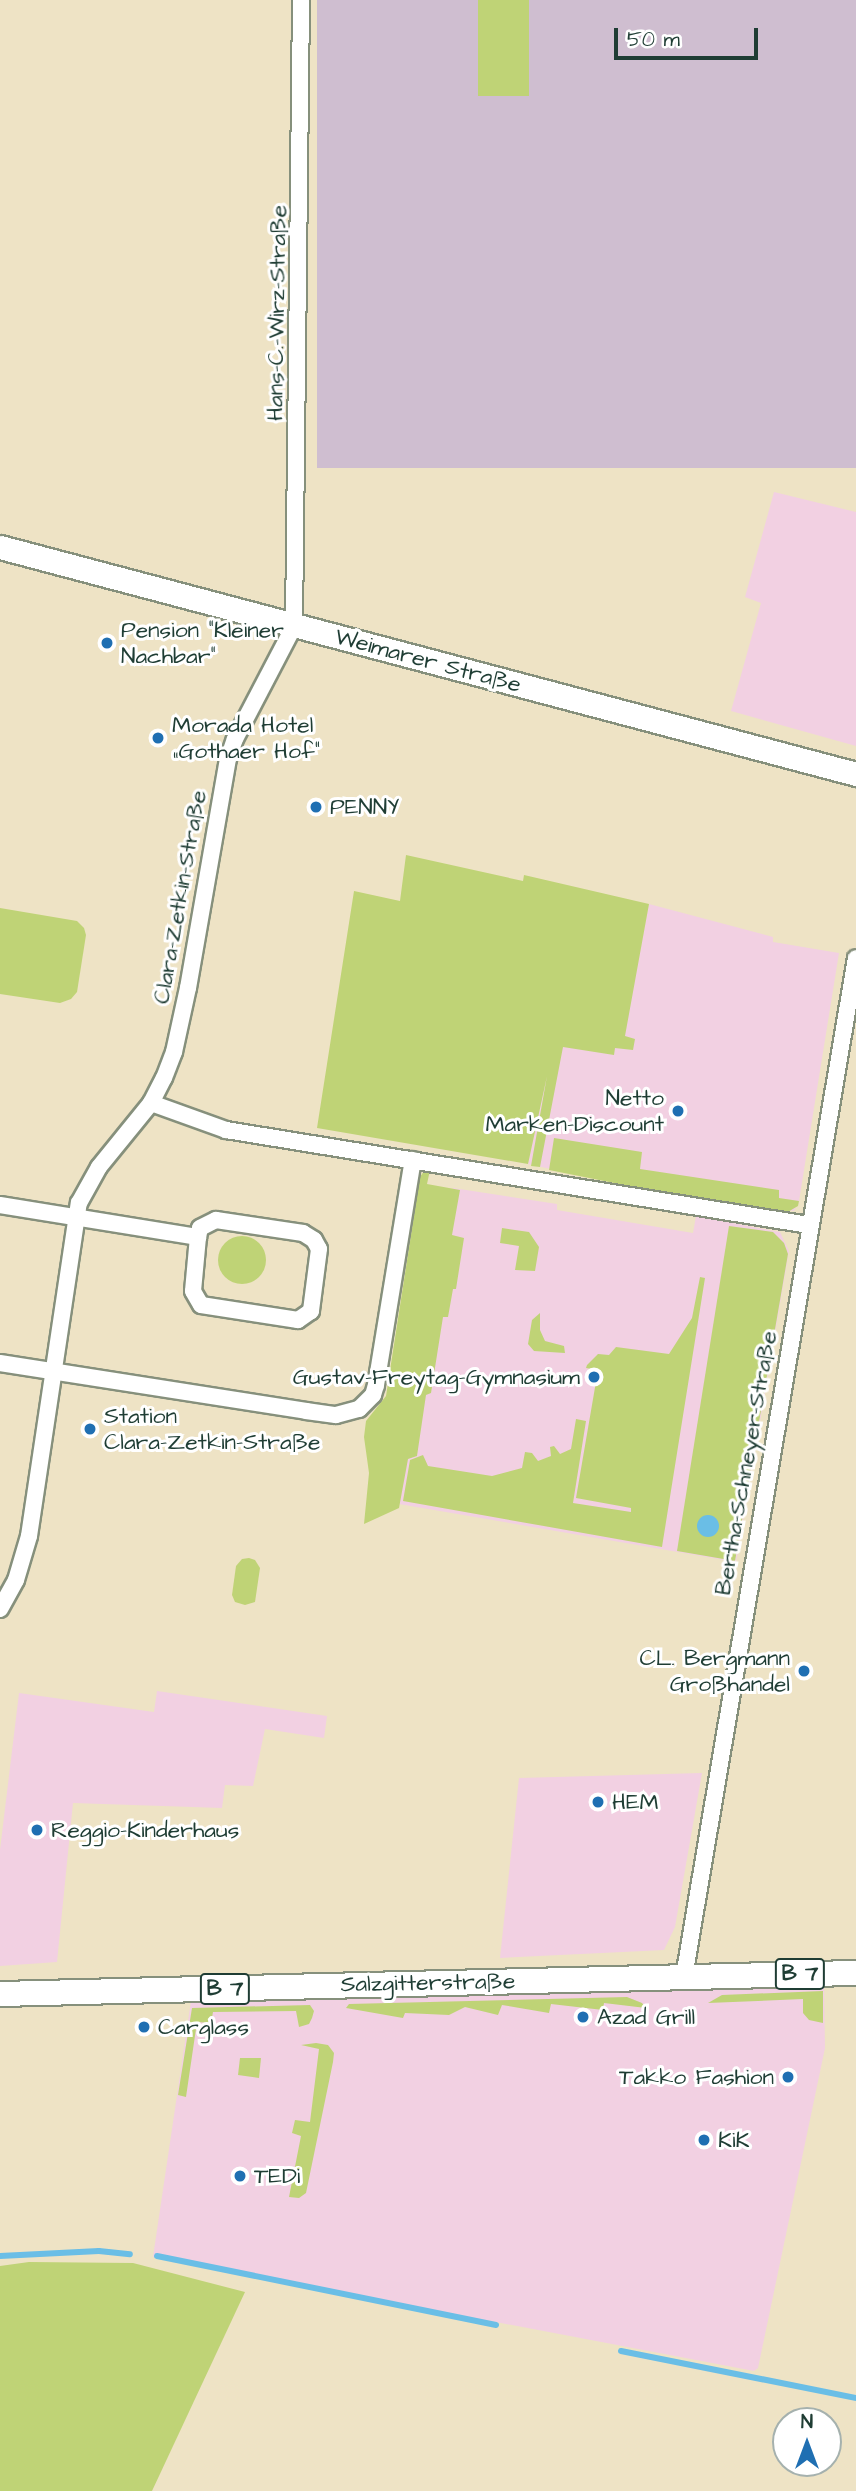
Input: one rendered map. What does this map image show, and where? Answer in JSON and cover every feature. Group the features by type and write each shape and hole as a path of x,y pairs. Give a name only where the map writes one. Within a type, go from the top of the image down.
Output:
{"main road":[{"name":"Salzgitterstraße","path":"0,1994 856,1973"}],"street":[{"name":"Hans-C.-Wirz-Straße","path":"294,626 301,0"},
{"name":"Weimarer Straße","path":"0,547 856,774"},
{"name":"Clara-Zetkin-Straße","path":"0,1609 16,1580 29,1536 75,1219 85,1188 151,1103 174,1052 186,1001 228,760 235,739 294,626"},
{"name":"Bertha-Schneyer-Straße","path":"684,1977 856,958"},
{"path":"151,1103 226,1130 809,1225"},
{"path":"0,1363 337,1415 359,1409 373,1395 376,1385 413,1160"},
{"path":"0,1205 198,1237"},
{"path":"216,1220 303,1233 319,1249 311,1311 298,1320 201,1306 193,1291 198,1237 201,1228 216,1220"}],"shaded area":[{"path":"317,0 856,0 856,468 317,468"},
{"path":"774,492 856,512 856,746 731,711 761,603 745,597"},
{"path":"649,904 773,937 773,942 839,953 799,1201 794,1211 614,1187 614,1183 528,1164 558,1024 624,1036"},
{"name":"Gustav-Freytag-Gymnasium","path":"453,1188 557,1204 557,1210 693,1233 696,1216 780,1232 789,1251 736,1562 399,1504"},
{"name":"Reggio-Kinderhaus","path":"157,1691 327,1716 324,1738 265,1729 253,1786 225,1785 222,1808 73,1803 57,1962 0,1966 0,1850 19,1693 154,1712"},
{"name":"HEM","path":"702,1773 675,1927 664,1950 500,1958 519,1778"},
{"path":"824,1985 825,2048 758,2368 754,2371 153,2257 191,2001"}],"green space":[{"path":"478,0 529,0 529,96 478,96"},
{"path":"406,855 523,881 524,875 649,904 625,1036 635,1039 633,1050 615,1048 614,1055 563,1047 540,1167 531,1166 547,1076 528,1164 317,1128 354,891 400,901"},
{"path":"0,908 77,921 84,928 86,935 77,992 71,999 60,1003 0,994"},
{"path":"554,1138 642,1152 640,1169 779,1190 779,1198 799,1201 798,1206 786,1213 614,1187 614,1183 549,1170"},
{"path":"430,1170 427,1184 460,1190 452,1235 464,1238 456,1289 453,1289 448,1317 443,1317 431,1393 426,1395 417,1456 408,1459 399,1508 364,1524 369,1473 364,1437 366,1421 386,1396 420,1177 424,1171"},
{"path":"729,1226 773,1232 784,1243 788,1254 735,1561 677,1551"},
{"path":"502,1228 529,1232 539,1247 535,1271 515,1270 519,1246 500,1243"},
{"path":"242,1236 259,1243 266,1260 259,1277 242,1284 225,1277 218,1260 225,1243"},
{"path":"700,1277 705,1278 662,1547 403,1501 410,1460 423,1455 428,1466 492,1476 522,1468 525,1452 532,1453 538,1461 551,1456 550,1447 554,1446 560,1454 571,1449 576,1419 586,1421 573,1503 631,1512 631,1508 576,1498 598,1370 586,1368 598,1354 609,1355 616,1347 669,1354 692,1318"},
{"path":"540,1313 540,1330 545,1341 564,1346 565,1353 534,1351 528,1344 532,1320"},
{"path":"242,1559 255,1560 260,1568 255,1602 245,1605 235,1602 232,1595 236,1566"},
{"path":"823,1991 823,2023 809,2020 803,2013 803,1999 708,2003 722,1995"},
{"path":"627,1997 642,2003 646,2008 604,2003 603,2010 551,2004 549,2013 502,2005 498,2015 465,2007 449,2015 405,2013 403,2018 346,2008 349,2004"},
{"path":"310,2005 314,2011 309,2024 299,2027 296,2011 213,2012 211,2023 197,2022 186,2097 178,2095 192,2008"},
{"path":"301,2045 328,2045 334,2053 333,2062 306,2193 299,2198 289,2197 301,2136 292,2133 295,2120 310,2122 319,2049"},
{"path":"240,2058 261,2058 259,2078 238,2075"},
{"path":"29,2262 133,2263 245,2292 152,2491 0,2491 0,2266"}],"water":[{"path":"708,1515 716,1518 719,1526 716,1534 708,1537 700,1534 697,1526 700,1518"}],"waterway":[{"path":"0,2256 99,2251 130,2254"},
{"path":"157,2256 496,2325"},
{"path":"621,2351 856,2398"}],"place":[{"name":"Pension \"Kleiner Nachbar\"","path":"107,643"},
{"name":"Morada Hotel „Gothaer Hof“","path":"158,738"},
{"name":"PENNY","path":"316,807"},
{"name":"Netto Marken-Discount","path":"678,1111"},
{"name":"Gustav-Freytag-Gymnasium","path":"594,1377"},
{"name":"Station Clara-Zetkin-Straße","path":"90,1429"},
{"name":"CL. Bergmann Großhandel","path":"804,1671"},
{"name":"HEM","path":"598,1802"},
{"name":"Reggio-Kinderhaus","path":"37,1830"},
{"name":"Azad Grill","path":"583,2017"},
{"name":"Carglass","path":"144,2027"},
{"name":"Takko Fashion","path":"788,2077"},
{"name":"KiK","path":"704,2140"},
{"name":"TEDi","path":"240,2176"}]}
